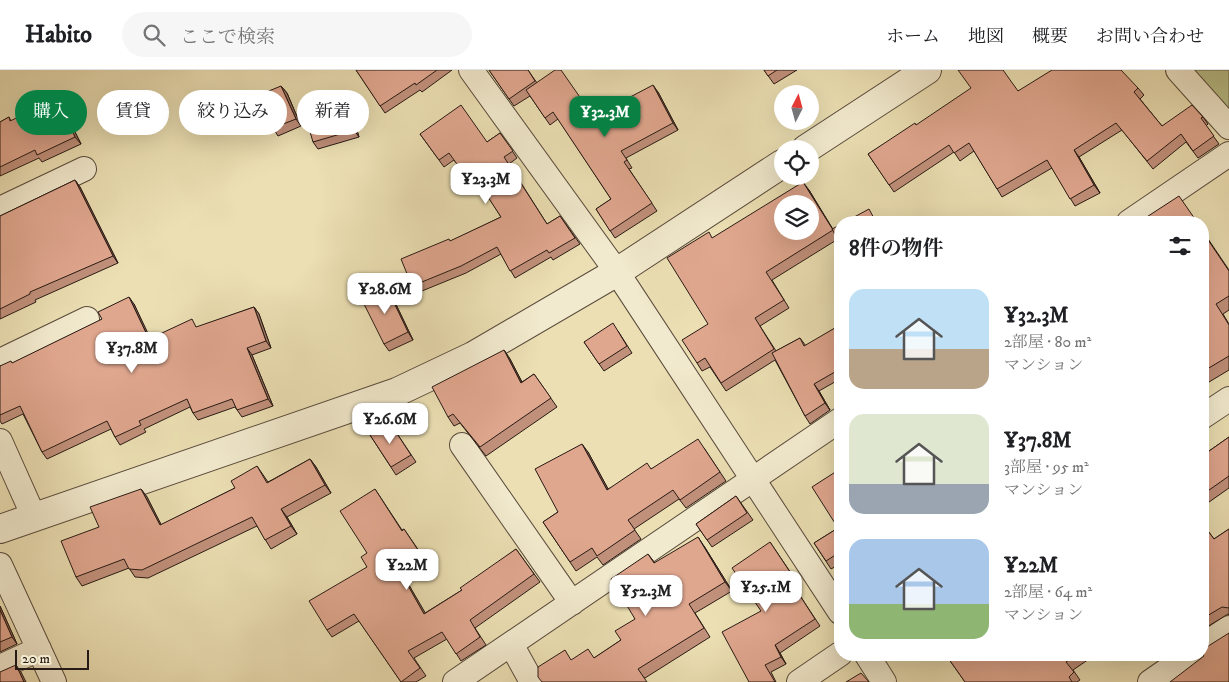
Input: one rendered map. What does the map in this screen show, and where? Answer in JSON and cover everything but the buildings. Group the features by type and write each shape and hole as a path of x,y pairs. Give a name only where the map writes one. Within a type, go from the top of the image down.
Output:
{"street":[{"path":"471,70 617,272 834,603"},
{"path":"819,141 927,70"},
{"path":"1178,70 1229,127"},
{"path":"1138,216 1229,154"},
{"path":"0,209 84,169"},
{"path":"0,529 397,392 473,356 617,272 774,169"},
{"path":"0,361 87,319"},
{"path":"1209,412 1229,399"},
{"path":"455,682 834,424"},
{"path":"0,441 34,517"},
{"path":"462,445 572,603"},
{"path":"0,565 54,682"},
{"path":"1209,641 1229,628"},
{"path":"510,644 532,682"},
{"path":"0,667 39,649"},
{"path":"799,682 834,658"},
{"path":"871,661 884,682"},
{"path":"1150,682 1180,661"}],"green space":[{"path":"1178,70 1229,70 1229,127"}]}
